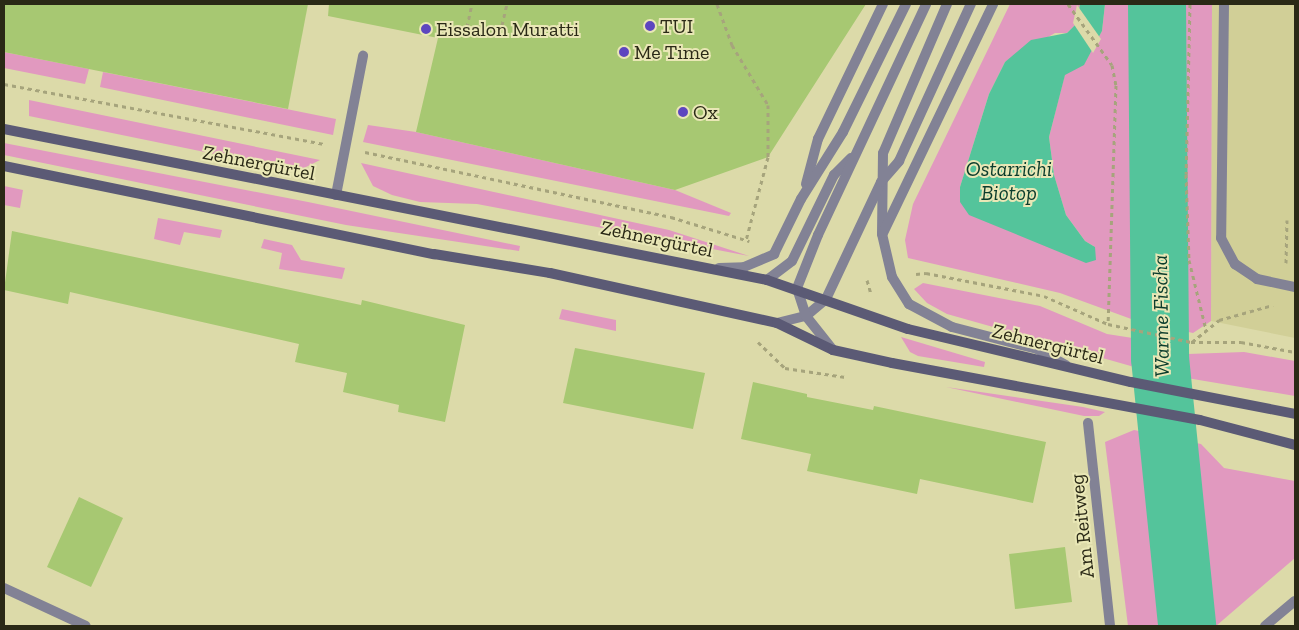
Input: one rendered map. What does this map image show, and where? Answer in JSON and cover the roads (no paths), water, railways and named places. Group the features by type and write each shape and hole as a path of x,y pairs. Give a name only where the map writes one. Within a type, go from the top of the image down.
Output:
{"main road":[{"name":"Zehnergürtel","path":"4,129 767,280 797,288 908,329 1131,382 1295,414"},
{"path":"4,166 434,254 550,273 777,323 833,350 1132,406 1200,420 1295,445"}],"street":[{"path":"802,199 818,138 883,4"},
{"path":"714,269 763,262 776,249 802,199 866,88 906,4"},
{"path":"833,350 806,316 797,288 857,152 926,4"},
{"path":"947,4 883,153 881,182 882,234 892,277 910,304 952,327 1037,349 1069,367"},
{"path":"777,323 806,316 826,299 842,271 881,182 899,161 971,4"},
{"path":"882,234 993,4"},
{"path":"1224,4 1221,238 1235,264 1257,279 1295,287"},
{"path":"336,195 363,56"},
{"path":"767,280 792,261 834,175 857,152"},
{"name":"Am Reitweg","path":"1088,422 1110,626"},
{"path":"4,588 86,626"},
{"path":"1265,626 1295,601"}],"water":[{"name":"Ostarrichi Biotop","path":"1080,4 1105,4 1102,31 1084,65 1065,75 1049,137 1054,175 1066,215 1085,241 1095,247 1096,260 1086,263 969,215 960,202 960,187 989,94 1005,62 1031,40 1067,33 1077,23"}],"waterway":[{"name":"Warme Fischa","path":"1157,4 1160,358 1187,626"}],"place":[{"name":"TUI","path":"650,26"},
{"name":"Eissalon Muratti","path":"426,29"},
{"name":"Me Time","path":"624,52"},
{"name":"Ox","path":"683,112"}]}
